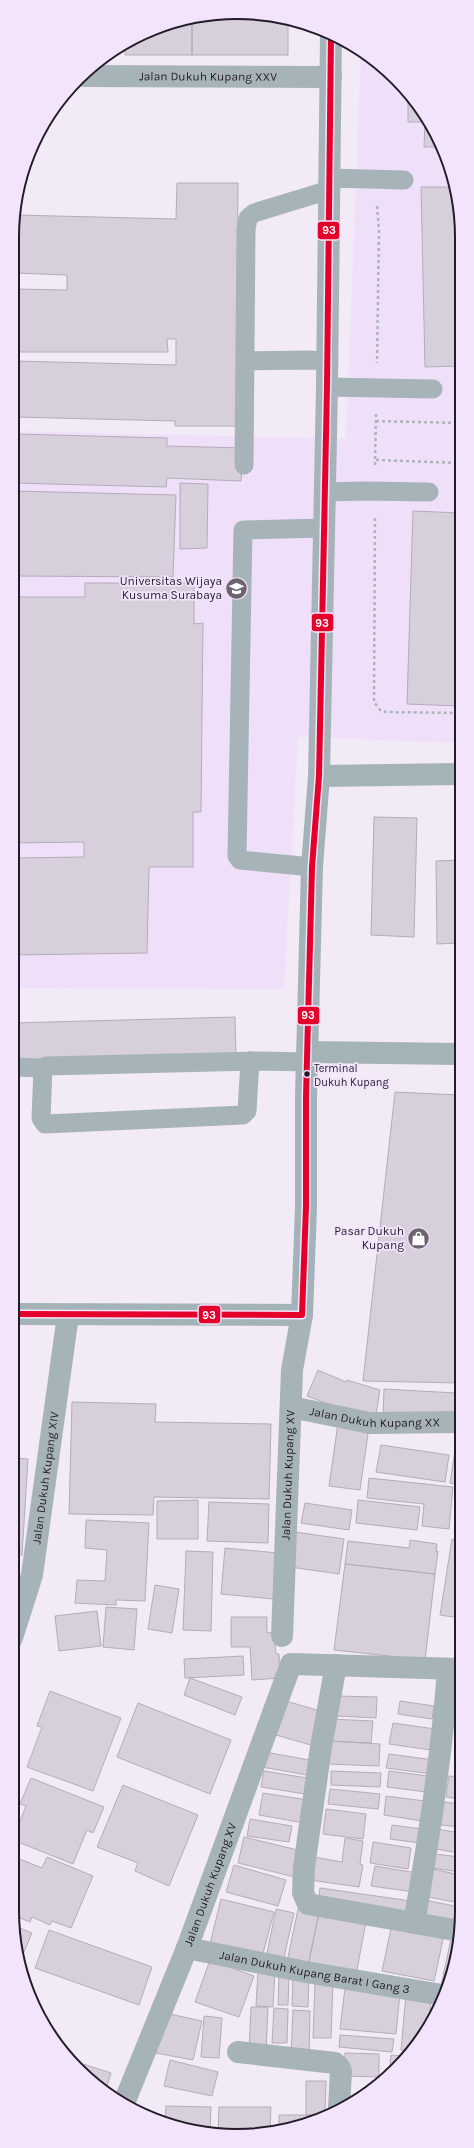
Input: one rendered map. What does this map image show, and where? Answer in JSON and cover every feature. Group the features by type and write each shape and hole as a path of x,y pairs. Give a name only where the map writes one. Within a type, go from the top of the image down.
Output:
{"street":[{"path":"19,1314 302,1315 306,1207 312,867 319,776 327,387 331,40"},
{"name":"Jalan Dukuh Kupang XXV","path":"90,76 331,77"},
{"path":"319,776 455,774"},
{"path":"308,1057 455,1054"},
{"name":"Jalan Dukuh Kupang XIV","path":"19,1594 68,1315"},
{"name":"Jalan Dukuh Kupang XV","path":"282,1636 292,1370 302,1315"},
{"name":"Jalan Dukuh Kupang XX","path":"291,1407 370,1423 455,1422"},
{"name":"Jalan Dukuh Kupang XV","path":"126,2099 187,1948 291,1664 336,1665"},
{"path":"414,1923 428,1840 444,1716 454,1669 336,1665 321,1747 304,1867 303,1893 305,1900 308,1904 414,1923 454,1930"},
{"name":"Jalan Dukuh Kupang Barat I Gang 3","path":"187,1948 306,1972 438,1994"},
{"path":"238,2052 335,2063 339,2066 340,2071 339,2104"}],"lane":[{"path":"244,465 246,230 248,218 254,213 329,184 404,180"},
{"path":"245,361 327,361"},
{"path":"327,387 433,389"},
{"path":"325,492 429,492"},
{"path":"312,867 240,860 237,856 243,530 323,528"},
{"path":"19,1067 43,1068 46,1066 250,1061 308,1057"},
{"path":"43,1068 41,1118 45,1124 243,1115 247,1111 250,1061"}],"path":[{"path":"376,421 455,423"},
{"path":"376,460 455,463"}],"shaded area":[{"name":"Universitas Wijaya Kusuma Surabaya","path":"361,58 381,73 401,93 426,128 433,141 448,181 455,223 455,743 298,737 284,989 19,988 19,431 346,439"}],"building":[{"path":"223,19 251,19 288,25 288,55 192,55 192,23"},
{"path":"192,23 192,55 125,55 125,50 141,41"},
{"path":"408,102 422,122 408,122"},
{"path":"425,126 435,147 424,147"},
{"path":"177,183 238,183 236,426 175,426 175,421 19,417 19,361 176,365 176,339 167,339 168,352 19,352 19,289 67,290 67,275 19,273 20,215 176,219"},
{"path":"421,187 449,187 455,223 455,366 425,367"},
{"path":"19,434 167,438 167,446 243,448 241,481 167,478 166,487 19,483"},
{"path":"180,483 208,484 207,548 180,549"},
{"path":"19,491 176,495 173,577 19,576"},
{"path":"413,511 455,513 455,706 407,704"},
{"path":"85,583 194,583 194,624 203,623 201,812 193,812 193,867 149,867 147,953 19,955 19,858 84,857 84,842 19,843 19,597 85,597"},
{"path":"374,817 417,818 414,937 371,935"},
{"path":"455,860 455,943 437,944 436,861"},
{"path":"235,1017 236,1060 19,1065 19,1023"},
{"name":"Pasar Dukuh Kupang","path":"395,1092 455,1095 455,1383 363,1381"},
{"path":"318,1370 346,1382 347,1380 380,1390 375,1421 307,1396"},
{"path":"384,1389 455,1393 455,1419 383,1416"},
{"path":"72,1402 156,1404 155,1422 271,1424 269,1499 154,1497 153,1515 69,1514"},
{"path":"338,1423 369,1427 360,1490 329,1486"},
{"path":"381,1445 449,1455 445,1482 376,1472"},
{"path":"455,1450 455,1484 450,1483"},
{"path":"19,1458 28,1459 22,1555 19,1555"},
{"path":"369,1478 453,1487 449,1529 422,1526 424,1504 367,1498"},
{"path":"198,1500 198,1539 157,1539 157,1501"},
{"path":"358,1500 420,1507 417,1530 356,1523"},
{"path":"209,1502 269,1504 268,1543 207,1541"},
{"path":"305,1503 352,1510 349,1530 301,1523"},
{"path":"86,1520 149,1523 145,1601 116,1600 116,1605 75,1603 77,1580 105,1581 107,1550 85,1548"},
{"path":"295,1532 344,1539 339,1574 290,1567"},
{"path":"452,1539 455,1539 455,1617 440,1615"},
{"path":"410,1540 437,1544 436,1552 438,1551 435,1574 345,1564 348,1541 409,1548"},
{"path":"225,1548 278,1553 273,1599 221,1594"},
{"path":"186,1551 213,1552 211,1631 183,1630"},
{"path":"345,1564 435,1574 425,1660 334,1650"},
{"path":"155,1585 179,1589 172,1633 148,1629"},
{"path":"106,1607 137,1609 134,1650 103,1647"},
{"path":"97,1611 101,1646 59,1651 55,1616"},
{"path":"231,1617 267,1617 267,1633 274,1632 276,1654 279,1654 280,1678 252,1680 250,1647 231,1647"},
{"path":"243,1656 244,1675 185,1678 184,1659"},
{"path":"190,1678 242,1697 235,1715 184,1695"},
{"path":"50,1691 121,1718 93,1791 27,1767 42,1727 37,1726"},
{"path":"338,1696 377,1697 376,1718 337,1716"},
{"path":"279,1699 324,1712 314,1746 269,1733"},
{"path":"400,1701 434,1706 432,1719 398,1714"},
{"path":"138,1703 231,1740 210,1794 117,1757"},
{"path":"330,1719 373,1721 371,1743 329,1741"},
{"path":"393,1723 435,1729 431,1750 389,1744"},
{"path":"329,1741 380,1744 379,1766 328,1764"},
{"path":"264,1752 310,1760 307,1775 262,1767"},
{"path":"389,1754 434,1760 432,1774 386,1768"},
{"path":"264,1771 307,1778 305,1794 261,1787"},
{"path":"331,1771 381,1773 380,1787 331,1785"},
{"path":"389,1771 428,1776 426,1792 387,1787"},
{"path":"449,1776 455,1777 455,1798 446,1797"},
{"path":"31,1778 104,1807 93,1833 87,1830 73,1864 19,1842 19,1824 26,1806 20,1804"},
{"path":"123,1785 198,1815 169,1886 135,1871 138,1863 97,1847"},
{"path":"330,1789 380,1794 378,1809 328,1804"},
{"path":"263,1793 308,1800 304,1823 259,1815"},
{"path":"386,1796 425,1801 422,1821 384,1815"},
{"path":"444,1802 455,1803 455,1826 441,1825"},
{"path":"326,1809 366,1814 363,1839 323,1834"},
{"path":"250,1819 292,1826 289,1842 247,1836"},
{"path":"392,1825 422,1829 420,1843 390,1839"},
{"path":"437,1829 455,1832 455,1852 435,1849"},
{"path":"244,1837 302,1851 295,1877 238,1863"},
{"path":"345,1838 363,1841 360,1864 363,1865 359,1887 310,1880 314,1857 342,1862"},
{"path":"373,1842 411,1848 408,1869 370,1863"},
{"path":"435,1854 455,1856 455,1871 432,1868"},
{"path":"47,1857 93,1876 71,1928 52,1921 50,1925 32,1917 30,1922 19,1917 19,1859 42,1868"},
{"path":"234,1865 286,1880 278,1906 226,1892"},
{"path":"375,1866 417,1873 414,1892 371,1886"},
{"path":"428,1868 455,1874 455,1902 422,1896"},
{"path":"320,1888 411,1901 408,1917 318,1904"},
{"path":"221,1899 274,1912 261,1961 209,1948"},
{"path":"424,1900 455,1906 455,1928 419,1922"},
{"path":"276,1909 294,1913 282,1966 265,1963"},
{"path":"298,1909 319,1913 308,1966 287,1962"},
{"path":"319,1913 366,1922 356,1975 308,1966"},
{"path":"392,1924 444,1935 434,1981 382,1971"},
{"path":"19,1928 32,1933 23,1954"},
{"path":"49,1930 152,1967 139,2005 35,1968"},
{"path":"452,1934 454,1935 451,1954 441,1986"},
{"path":"210,1960 254,1976 239,2017 195,2002"},
{"path":"258,1971 275,1971 273,2007 256,2006"},
{"path":"279,1974 289,1975 288,2005 278,2005"},
{"path":"293,1974 309,1975 308,2007 292,2006"},
{"path":"315,1982 333,1982 331,2038 313,2038"},
{"path":"345,1988 400,1993 396,2034 340,2029"},
{"path":"406,1995 431,1997 430,2013 426,2020 405,2051 401,2050"},
{"path":"251,2007 268,2007 266,2052 249,2052"},
{"path":"274,2008 288,2009 287,2043 272,2043"},
{"path":"293,2010 310,2011 309,2056 291,2055"},
{"path":"165,2013 202,2021 193,2060 156,2053"},
{"path":"204,2016 222,2018 219,2058 201,2057"},
{"path":"340,2035 394,2039 392,2052 339,2047"},
{"path":"345,2053 379,2054 379,2077 344,2076"},
{"path":"391,2055 400,2056 391,2065 390,2066"},
{"path":"170,2060 218,2072 212,2096 164,2086"},
{"path":"81,2063 111,2073 107,2086"},
{"path":"306,2081 326,2081 325,2110 312,2115 306,2115"},
{"path":"166,2106 211,2107 210,2127 181,2122 165,2116"},
{"path":"219,2107 271,2107 270,2126 251,2129 218,2128"},
{"path":"279,2115 312,2115 293,2122 279,2125"}],"transit line":[{"name":"93","path":"19,1314 302,1315 306,1207 306,1097 312,867 319,776 327,387 331,40"}],"place":[{"name":"Universitas Wijaya Kusuma Surabaya","path":"237,588"},
{"name":"Terminal Dukuh Kupang","path":"307,1074"},
{"name":"Pasar Dukuh Kupang","path":"419,1238"}]}
